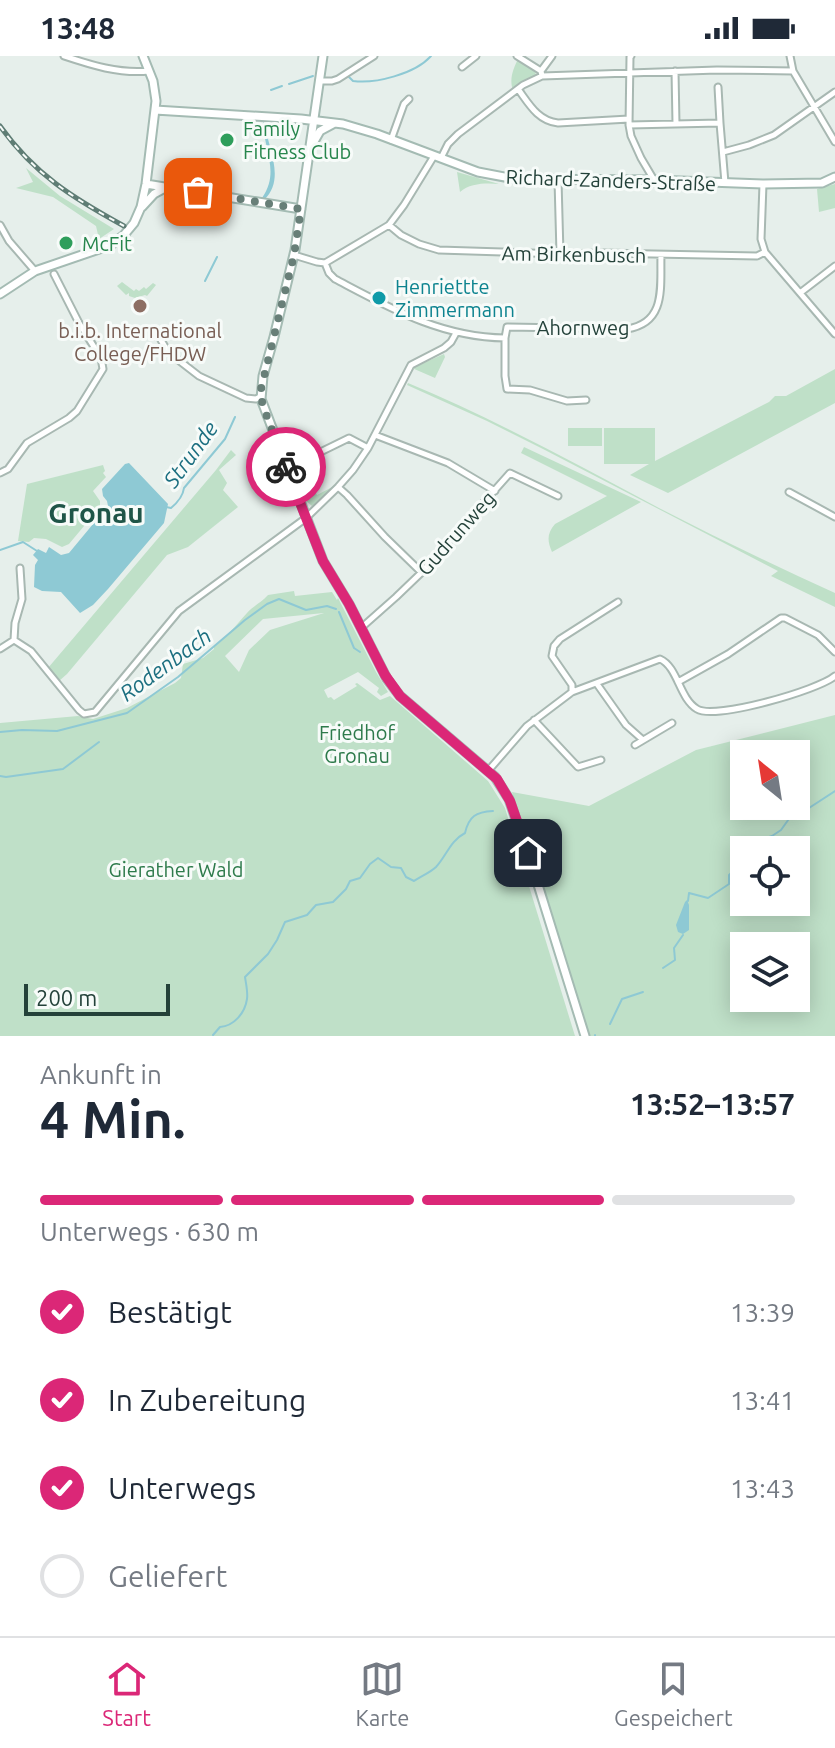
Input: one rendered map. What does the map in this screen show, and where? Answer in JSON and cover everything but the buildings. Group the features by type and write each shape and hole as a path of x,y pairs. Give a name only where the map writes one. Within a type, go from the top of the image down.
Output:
{"main road":[{"path":"0,294 35,271 111,245 134,223 146,184 155,110 155,90 143,56"},
{"path":"323,56 294,255 260,397 323,561 385,675 397,692 497,779 510,801 585,1036"},
{"name":"Richard-Zanders-Straße","path":"155,110 335,123 357,128 478,172 515,179 763,184 822,183 835,177"},
{"path":"310,146 320,131 335,123"},
{"path":"146,184 301,209"},
{"path":"141,207 165,188"}],"street":[{"path":"64,56 94,66 149,71"},
{"path":"319,81 338,79 374,56"},
{"path":"462,67 476,56"},
{"path":"294,255 325,263 389,225 448,144 542,74 552,56"},
{"path":"630,56 629,122 636,148 654,180"},
{"path":"790,56 793,71 835,142"},
{"path":"518,57 542,74 793,71"},
{"path":"675,71 676,124"},
{"path":"718,87 725,183"},
{"path":"518,89 548,122 720,123"},
{"path":"723,152 774,135 835,92"},
{"path":"391,140 404,104 409,99"},
{"path":"558,179 560,254"},
{"path":"763,184 761,239 765,252 835,334"},
{"path":"0,225 9,241 35,271"},
{"name":"Am Birkenbusch","path":"389,225 410,239 439,250 757,256 765,252"},
{"name":"Ahornweg","path":"325,263 335,279 402,315 456,333 505,338 507,327 638,328 651,318 658,305 661,255"},
{"path":"800,293 835,266"},
{"path":"0,473 8,469 27,443 77,411 103,369 101,358 54,274"},
{"path":"14,640 31,651 79,710 86,714 95,712 179,611 306,518 338,487 368,448 411,365 444,348 456,333"},
{"path":"505,338 507,389 530,390 567,401 586,400"},
{"path":"161,340 168,352 199,376 246,398 260,397"},
{"path":"375,435 448,463 495,491"},
{"path":"298,463 349,438 368,448"},
{"name":"Gudrunweg","path":"361,628 421,573 510,473 558,496"},
{"path":"338,487 421,573"},
{"path":"789,492 835,517"},
{"path":"14,640 22,599 20,568"},
{"path":"572,692 572,685 552,656 554,646 618,602"},
{"path":"678,682 782,618 813,632 835,652"},
{"path":"0,649 14,640"},
{"path":"488,771 518,735 572,692 660,659 666,663 694,707 711,712 778,699 823,684 835,676"},
{"path":"597,684 626,725 643,740"},
{"path":"534,720 578,767 601,760"},
{"path":"635,745 672,723"}],"green space":[{"path":"518,59 535,69 536,76 513,90 512,74"},
{"path":"26,168 60,196 114,229 99,239 96,226 53,197 16,188 33,182"},
{"path":"457,172 499,184 473,185 460,192"},
{"path":"835,184 835,208 819,212 817,189"},
{"path":"122,282 134,291 146,289 153,283 156,285 147,296 135,298 129,293 126,295 117,286"},
{"path":"444,354 435,378 412,368"},
{"path":"835,369 835,403 668,493 630,475 649,464 604,464 604,428 655,428 655,461 769,402 775,396 786,396"},
{"path":"408,383 504,427 659,508 835,593 835,607 771,576 778,571"},
{"path":"568,428 602,428 602,446 568,446"},
{"path":"524,447 641,502 552,552 549,537 555,524 607,496 521,453"},
{"path":"231,450 236,455 219,470 227,483 223,490 238,507 188,547 167,555 59,681 48,668"},
{"path":"103,465 106,477 93,491 100,501 100,507 69,544 62,547 46,539 34,538 29,542 18,541 27,484"},
{"path":"311,468 315,479 310,482 317,495 336,485 312,506 305,500 295,476"},
{"name":"Gierather Wald","path":"294,591 295,596 332,592 388,692 381,696 377,692 379,688 358,672 324,690 328,698 334,700 357,686 357,683 380,700 390,696 488,781 505,808 575,1036 0,1036 0,723 78,716 93,719 127,708 175,683 181,678 183,664 203,658 268,595","holes":["324,613 270,630 249,650 239,672 225,656 263,619"]},
{"path":"835,715 835,1036 589,1036 512,792 589,806 696,750 730,741 730,820 810,820 810,740 736,740"}],"water":[{"path":"263,122 275,173 274,183 264,200 262,198 270,179 270,161"},
{"path":"129,463 168,504 164,523 108,589 80,613 61,592 42,591 34,587 38,560 33,555 38,549 46,553 49,547 61,555 69,553 108,506 102,489"},
{"path":"687,900 689,930 683,934 678,932 676,925"}],"waterway":[{"path":"349,77 362,82 383,79 415,68 431,56"},
{"path":"289,84 313,76"},
{"path":"271,90 282,86"},
{"name":"Strunde","path":"205,281 217,257"},
{"name":"Strunde","path":"166,507 171,508 179,499 184,488 225,439 235,417"},
{"name":"Strunde","path":"0,550 23,542 37,551"},
{"name":"Rodenbach","path":"0,732 57,731 127,713 178,677 245,620 279,599 306,610 327,606 336,609"},
{"name":"Rodenbach","path":"339,612 354,648 360,652"},
{"path":"0,776 63,769 99,742"},
{"path":"772,836 791,816 835,791"},
{"path":"213,1035 241,1014 247,999 245,977 268,954 285,922 307,915 316,905 333,902 350,881 360,878 378,858 391,867 401,868 406,877 414,881 436,867 452,844 465,833 474,816 493,811"},
{"path":"688,901 689,893 708,898 729,884 730,874"},
{"path":"663,968 675,960 674,948 683,935"},
{"path":"610,1024 622,999 643,992"}],"railway":[{"path":"0,126 27,158 56,184 124,226"}],"way so far":[{"path":"198,192 301,209 294,255 260,393 286,467"}],"place":[{"name":"Family Fitness Club","path":"227,140"},
{"name":"McFit","path":"66,243"},
{"name":"Henriettte Zimmermann","path":"379,298"},
{"name":"b.i.b. International College/FHDW","path":"140,306"}],"district":[{"name":"Gronau","path":"96,512"}],"route":[{"path":"286,467 323,561 387,679 400,696 497,779 510,801 528,853"}],"park label":[{"name":"Friedhof Gronau","path":"357,744"}]}
